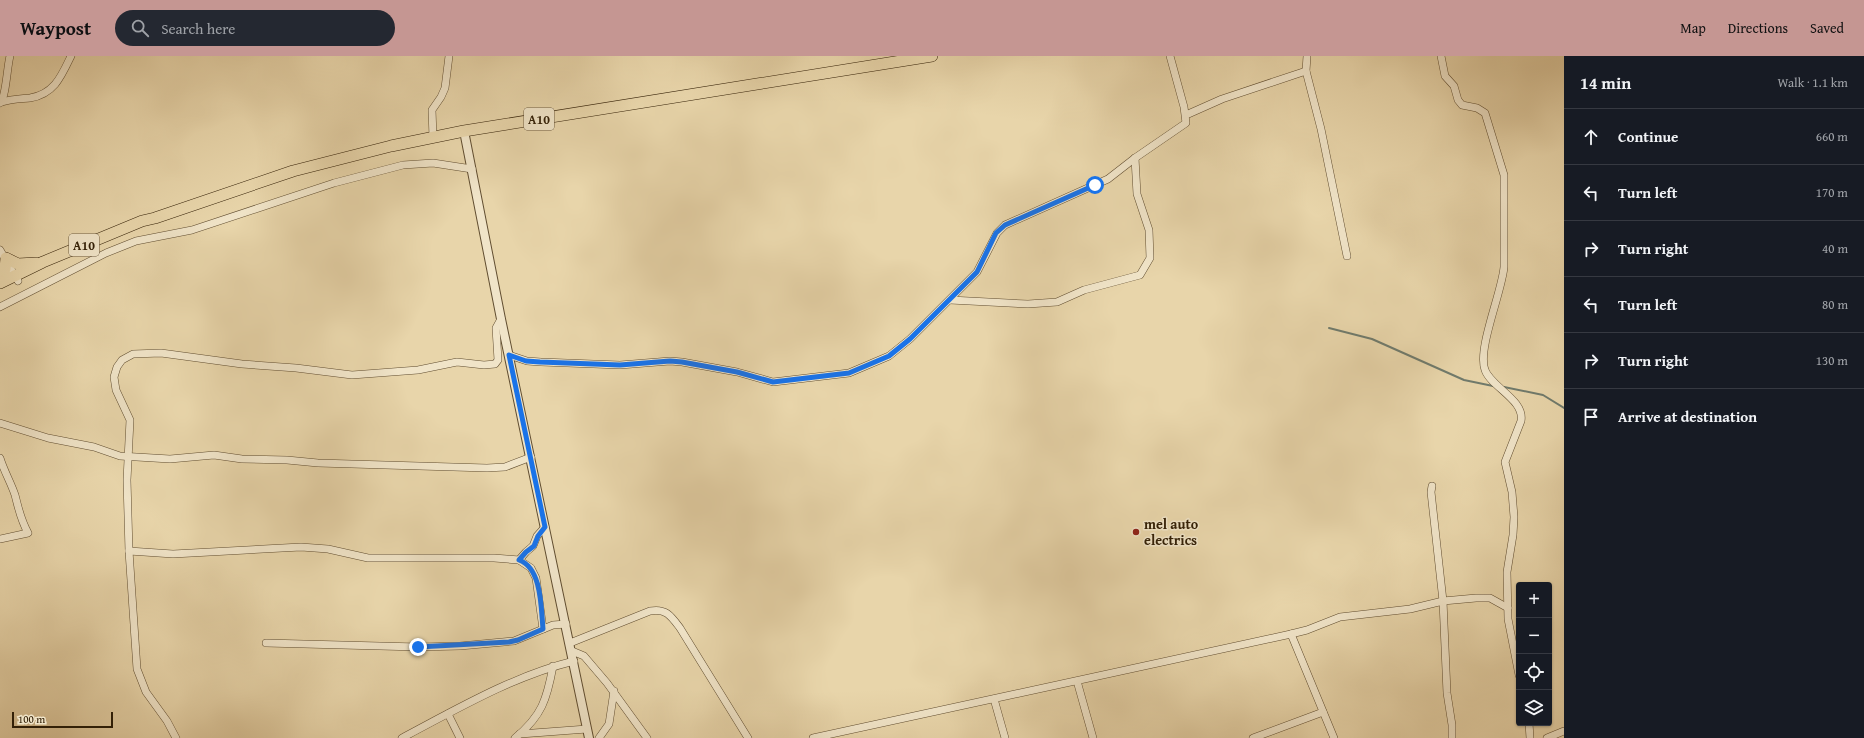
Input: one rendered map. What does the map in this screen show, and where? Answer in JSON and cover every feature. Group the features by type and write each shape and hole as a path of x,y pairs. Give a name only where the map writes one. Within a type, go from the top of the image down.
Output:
{"main road":[{"name":"A10","path":"0,290 16,278 43,262 142,220 154,218 293,171 433,137 464,131 932,56"},
{"name":"A10","path":"0,283 16,278 147,223 154,218"},
{"path":"3,254 18,264 43,262"},
{"path":"0,278 5,269 3,254"}],"street":[{"path":"10,56 6,69 1,103 13,99 29,98 48,92 53,88 71,56"},
{"path":"433,137 432,110 441,97 444,88 449,56"},
{"path":"509,355 526,361 540,362 620,365 670,361 682,362 737,372 773,382 840,375 860,370 889,356 910,339 950,300 977,272 996,233 1005,225 1108,179 1135,158 1186,123 1186,115 1170,56"},
{"path":"1307,56 1306,71 1321,129 1347,256"},
{"path":"1441,56 1445,76 1454,86 1458,100 1462,105 1477,108 1485,113 1504,175 1503,279 1489,326 1484,367 1487,374 1514,403 1522,416 1505,460 1512,492 1514,517 1514,535 1507,572 1508,608 1516,657"},
{"path":"1186,115 1222,99 1306,71"},
{"path":"464,131 501,319 574,661 588,738"},
{"path":"950,300 1028,304 1057,302 1084,290 1140,275 1150,258 1149,230 1136,194 1135,158"},
{"path":"0,306 106,253 136,241 192,230 339,181 403,165 420,163 433,162 472,169"},
{"path":"3,254 16,278"},
{"path":"176,738 167,721 146,692 137,669 129,551 127,456 130,420 116,390 114,377 117,367 122,360 130,355 161,353 242,364 296,368 352,375 418,370 457,362 484,365 495,364 498,360 496,328 501,319"},
{"path":"0,423 48,438 94,447 115,455 170,459 214,455 232,458 318,463 487,468 505,467 531,457"},
{"path":"0,458 15,495 19,515 28,534 0,539"},
{"path":"1432,486 1432,500 1442,600 1447,693 1452,738"},
{"path":"519,560 534,546 538,536 545,527"},
{"path":"129,551 173,554 301,547 328,549 368,558 487,558 519,560 528,565 536,578 541,605 543,629"},
{"path":"813,738 1290,634 1307,630 1340,617 1410,609 1442,600 1476,598 1490,598 1508,608"},
{"path":"571,647 650,611 658,610 667,612 680,628 748,738"},
{"path":"266,643 418,647 460,646 514,641 543,629 566,624"},
{"path":"1290,634 1334,738"},
{"path":"571,647 584,656 614,691 647,738"},
{"path":"402,738 448,714 518,681 553,666 574,661"},
{"path":"518,736 541,711 549,692 553,666"},
{"path":"1077,681 1093,738"},
{"path":"599,738 609,724 614,691"},
{"path":"994,699 1005,738"},
{"path":"1253,738 1323,712"},
{"path":"448,714 460,738"},
{"path":"1528,726 1530,738"},
{"path":"518,736 587,729"},
{"path":"1548,738 1564,731"}],"waterway":[{"path":"1329,328 1372,339 1464,380 1493,386"},
{"path":"1504,387 1543,395 1564,408"}],"place":[{"name":"mel auto electrics","path":"1136,532"}],"route":[{"path":"418,647 504,643 518,640 543,629 541,605 536,578 531,568 519,560 534,546 538,536 545,527 509,355 526,361 540,362 620,365 670,361 682,362 737,372 773,382 816,376 840,375 860,370 889,356 910,339 968,283 977,272 985,258 996,233 1005,225 1095,185"}]}
